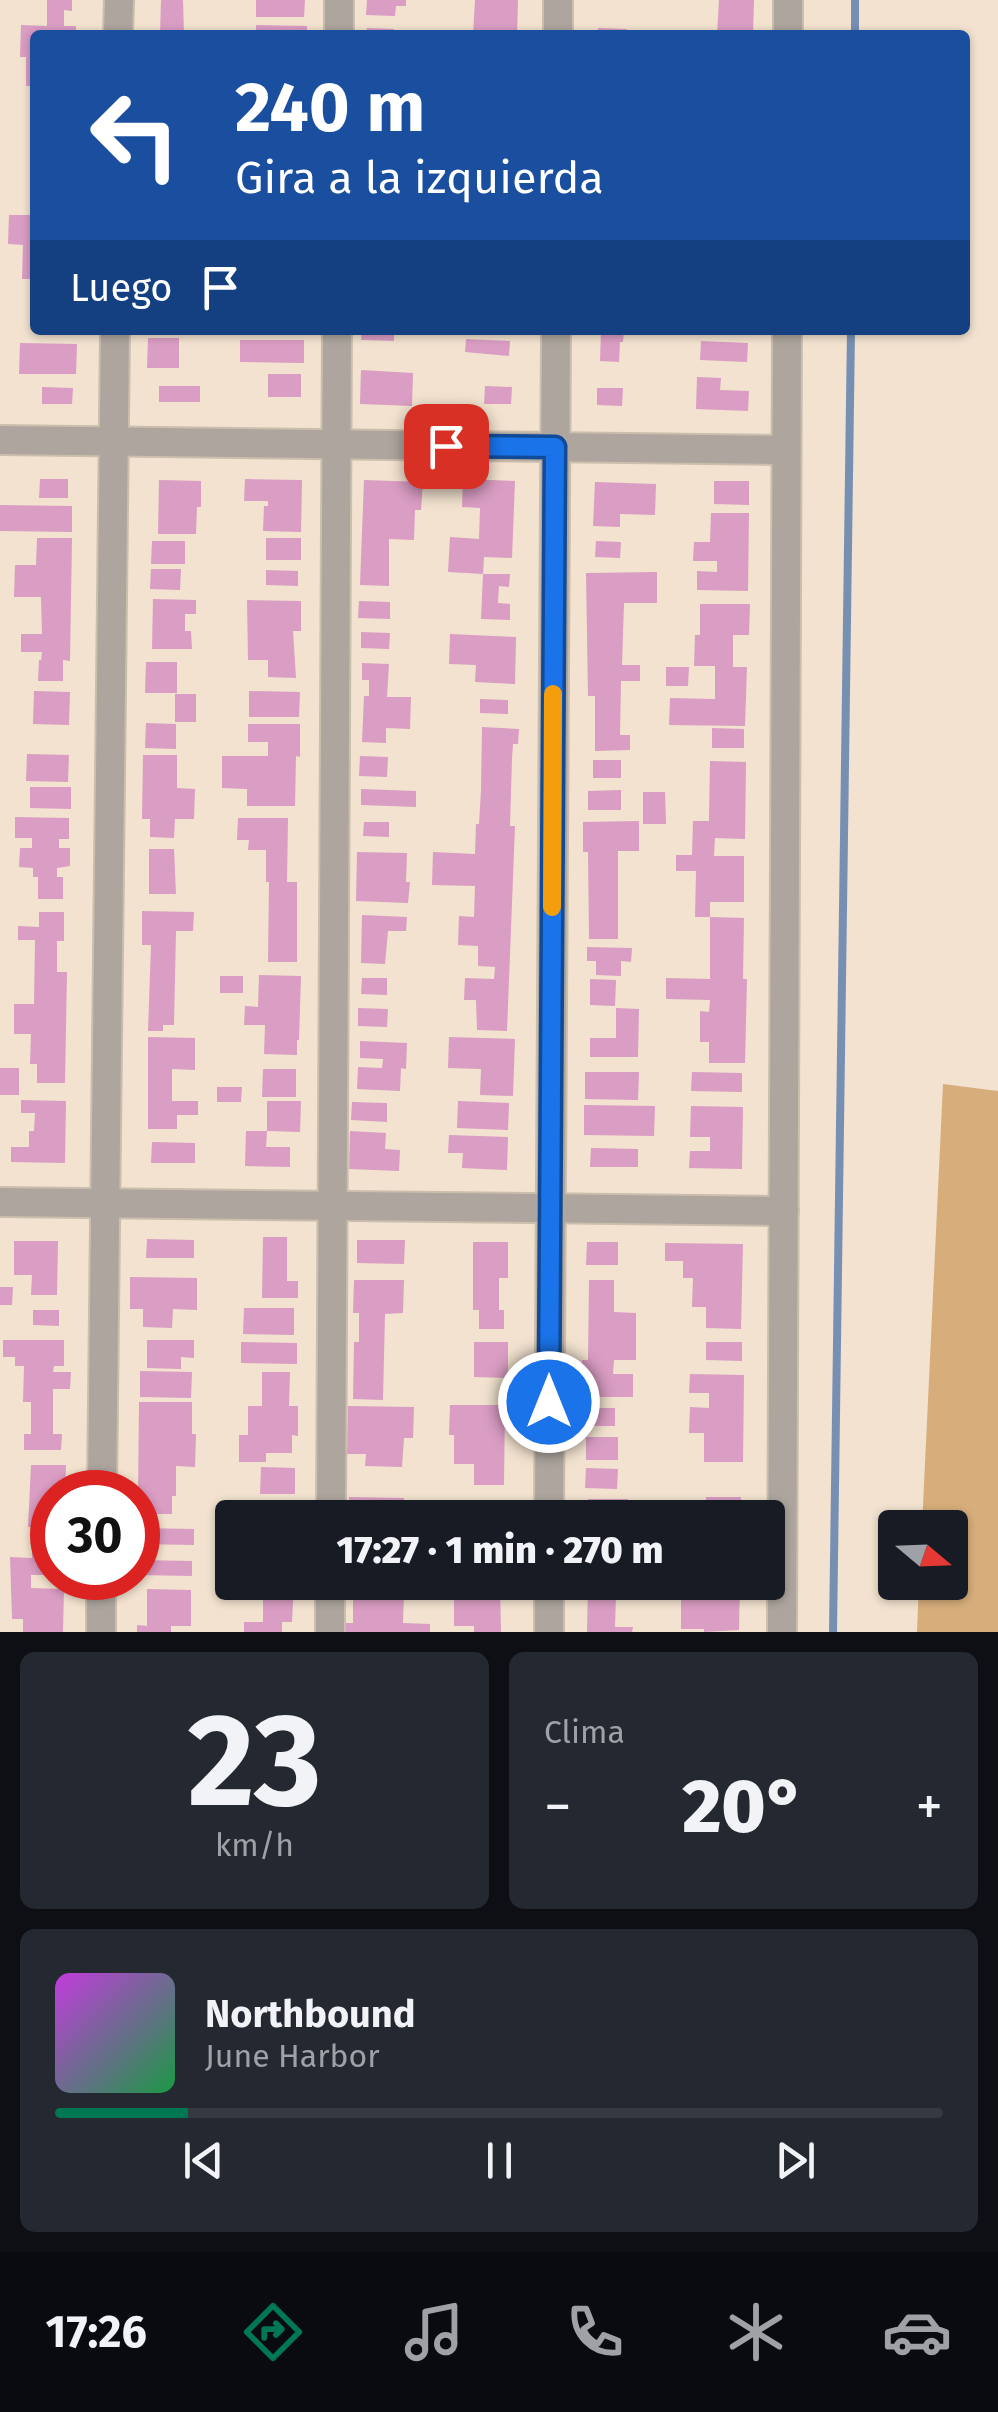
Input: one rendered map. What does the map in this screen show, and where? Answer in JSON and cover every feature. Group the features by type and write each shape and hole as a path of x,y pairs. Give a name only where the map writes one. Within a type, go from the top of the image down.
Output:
{"street":[{"path":"118,30 119,0"},
{"path":"339,0 339,30"},
{"path":"558,0 558,30"},
{"path":"788,0 788,30"},
{"path":"102,1470 115,335"},
{"path":"330,1500 337,335"},
{"path":"549,1500 556,335"},
{"path":"782,1632 787,335"},
{"path":"0,440 786,450"},
{"path":"0,1202 784,1211"},
{"path":"100,1632 101,1600"},
{"path":"330,1600 330,1632"},
{"path":"548,1632 549,1600"}],"shaded area":[{"path":"943,1084 998,1091 998,1632 917,1632 918,1600 968,1600 968,1510 923,1510"}],"building":[{"path":"47,0 72,0 72,11 64,10 64,26 76,26 76,30 30,30 30,86 26,86 26,57 20,57 21,25 47,26"},
{"path":"161,0 183,0 184,30 160,30"},
{"path":"256,0 305,0 304,17 256,17"},
{"path":"367,0 406,0 406,6 396,6 395,16 366,15"},
{"path":"475,0 518,0 517,30 473,30"},
{"path":"719,0 754,0 753,30 717,30"},
{"path":"256,25 307,26 307,30 256,30"},
{"path":"9,215 30,215 30,279 22,279 23,245 8,244"},
{"path":"362,335 394,335 394,341 361,340"},
{"path":"601,335 624,335 619,362 600,361"},
{"path":"148,338 179,338 179,368 147,368"},
{"path":"466,339 510,341 509,356 465,352"},
{"path":"240,340 304,340 304,363 240,362"},
{"path":"701,341 748,343 747,362 700,360"},
{"path":"20,343 77,344 76,374 19,374"},
{"path":"361,370 413,373 412,406 360,404"},
{"path":"268,374 301,374 301,397 268,397"},
{"path":"697,377 721,378 720,390 749,391 748,411 696,409"},
{"path":"159,386 200,386 200,402 159,402"},
{"path":"485,386 512,387 511,404 484,404"},
{"path":"42,387 73,388 72,404 42,404"},
{"path":"597,388 623,388 622,406 597,405"},
{"path":"40,479 68,479 68,498 39,498"},
{"path":"245,479 302,480 301,532 263,531 264,506 268,506 268,501 244,501"},
{"path":"463,479 515,481 512,558 484,557 483,574 448,572 450,537 479,539 480,508 462,507"},
{"path":"159,480 201,481 196,534 158,534"},
{"path":"364,480 423,482 421,510 415,510 414,540 389,539 389,586 360,585"},
{"path":"714,481 749,481 749,505 714,504"},
{"path":"595,482 656,484 655,515 620,514 620,527 593,526"},
{"path":"0,505 72,506 72,532 0,531"},
{"path":"711,513 749,513 748,591 697,590 697,571 717,572 717,561 693,561 694,542 710,542"},
{"path":"37,538 72,538 70,661 63,660 63,681 38,681 42,652 21,652 21,634 42,634 41,597 14,597 15,565 36,565"},
{"path":"266,538 301,538 301,560 266,560"},
{"path":"152,541 185,541 185,564 151,564"},
{"path":"596,541 621,542 620,558 595,557"},
{"path":"151,569 181,569 180,590 150,589"},
{"path":"266,570 298,571 298,586 266,585"},
{"path":"657,572 657,603 624,603 622,665 640,665 640,681 621,681 620,735 630,735 630,750 595,751 595,696 588,696 586,573"},
{"path":"483,574 510,574 509,587 499,586 498,603 510,604 510,620 481,619"},
{"path":"153,599 196,600 196,614 185,614 185,631 191,631 192,649 152,649"},
{"path":"247,600 301,601 301,631 293,631 296,678 268,677 268,660 248,660"},
{"path":"359,601 390,602 390,619 358,618"},
{"path":"700,604 750,604 749,635 733,635 733,667 747,667 745,726 669,725 670,698 715,699 715,666 694,666"},
{"path":"361,632 390,633 389,649 361,648"},
{"path":"450,634 516,637 515,684 475,682 476,665 449,664"},
{"path":"146,662 177,662 177,693 145,693"},
{"path":"362,663 389,664 387,697 411,697 410,729 386,728 386,743 362,742 364,696 369,696 369,680 362,680"},
{"path":"666,667 689,667 688,686 666,686"},
{"path":"34,691 70,692 69,725 33,724"},
{"path":"249,691 300,692 299,717 249,717"},
{"path":"175,694 196,694 196,722 175,722"},
{"path":"480,699 508,700 508,714 480,713"},
{"path":"146,723 176,724 176,749 145,748"},
{"path":"248,724 300,724 295,806 247,806 247,789 222,788 222,756 268,756 268,742 248,742"},
{"path":"482,727 519,729 512,759 510,826 515,826 507,1031 477,1030 476,1000 464,1000 465,978 494,979 495,967 478,966 478,946 458,945 459,916 474,917 475,886 432,885 433,852 475,854"},
{"path":"712,728 744,729 744,748 712,748"},
{"path":"27,754 69,755 68,782 26,781"},
{"path":"143,755 177,755 177,788 195,789 194,819 175,819 174,838 150,837 150,819 142,819"},
{"path":"360,756 388,757 387,777 359,776"},
{"path":"593,760 621,760 621,778 593,778"},
{"path":"710,761 746,762 745,839 715,838 714,856 744,856 744,902 710,902 710,917 695,917 696,871 676,871 676,855 692,855 693,821 709,821"},
{"path":"30,787 71,787 71,809 30,808"},
{"path":"361,789 416,791 416,807 361,805"},
{"path":"621,790 621,810 588,810 588,791"},
{"path":"643,792 665,792 666,824 643,824"},
{"path":"15,817 69,818 69,839 59,839 59,848 70,848 70,866 57,868 57,877 63,877 63,899 38,899 38,877 33,877 33,868 19,867 20,848 32,848 32,838 15,838"},
{"path":"238,818 288,818 287,882 297,882 297,962 268,962 266,850 248,850 249,840 237,840"},
{"path":"639,821 639,851 618,851 618,939 589,939 588,852 583,852 583,822"},
{"path":"364,822 389,822 389,837 363,836"},
{"path":"149,849 174,849 176,894 149,894"},
{"path":"357,852 407,853 408,903 356,901"},
{"path":"142,911 194,912 193,931 176,931 174,1025 163,1025 163,1031 148,1031 151,945 142,945"},
{"path":"39,912 64,912 64,941 57,941 57,972 67,972 65,1083 37,1083 37,1064 30,1064 31,1034 14,1034 14,1004 34,1004 35,940 18,940 18,926 39,927"},
{"path":"362,915 407,917 406,931 388,931 385,964 361,963"},
{"path":"710,917 744,918 745,1063 709,1063 709,1042 700,1042 700,1011 709,1012 710,1000 666,999 666,978 710,979"},
{"path":"587,947 632,948 631,962 621,961 621,976 596,975 596,961 587,961"},
{"path":"259,975 301,976 297,1055 264,1054 265,1025 244,1025 245,1006 258,1007"},
{"path":"220,976 243,976 243,993 220,993"},
{"path":"362,978 387,978 387,995 361,994"},
{"path":"590,979 616,980 615,1006 590,1005"},
{"path":"358,1008 388,1009 387,1027 358,1026"},
{"path":"616,1008 639,1009 638,1057 590,1057 590,1038 616,1038"},
{"path":"148,1037 195,1038 195,1070 172,1069 172,1101 198,1101 198,1115 177,1115 177,1129 148,1129"},
{"path":"449,1037 515,1039 513,1096 480,1095 481,1069 448,1068"},
{"path":"360,1041 407,1043 400,1091 357,1089 358,1067 382,1068 383,1059 360,1058"},
{"path":"0,1068 19,1068 19,1095 0,1095"},
{"path":"263,1069 296,1069 296,1097 262,1097"},
{"path":"585,1072 639,1072 638,1100 585,1099"},
{"path":"692,1072 742,1073 742,1092 691,1091"},
{"path":"217,1087 242,1087 241,1102 217,1102"},
{"path":"21,1100 66,1101 65,1163 11,1162 11,1147 29,1147 29,1131 34,1131 35,1113 21,1113"},
{"path":"267,1101 301,1101 300,1132 267,1131"},
{"path":"458,1101 509,1103 508,1130 457,1128"},
{"path":"352,1102 387,1103 387,1122 351,1120"},
{"path":"584,1105 655,1106 654,1136 584,1135"},
{"path":"691,1106 743,1107 742,1169 689,1168 690,1151 710,1151 710,1137 690,1137"},
{"path":"246,1131 267,1131 266,1147 290,1147 290,1167 245,1166"},
{"path":"350,1131 386,1133 385,1149 400,1150 399,1171 349,1169"},
{"path":"449,1135 508,1137 507,1170 462,1168 463,1153 448,1153"},
{"path":"152,1142 195,1143 195,1163 151,1163"},
{"path":"591,1148 638,1149 638,1167 590,1167"},
{"path":"263,1237 287,1237 287,1281 298,1281 298,1298 262,1298"},
{"path":"147,1239 194,1240 194,1258 146,1258"},
{"path":"357,1240 405,1240 404,1264 357,1263"},
{"path":"14,1241 58,1241 57,1295 31,1295 32,1275 14,1275"},
{"path":"473,1242 508,1242 508,1278 499,1278 499,1310 504,1310 504,1329 479,1329 479,1310 473,1310"},
{"path":"587,1242 618,1242 618,1265 586,1265"},
{"path":"665,1243 743,1244 741,1329 706,1328 706,1307 692,1307 693,1278 683,1278 683,1261 665,1261"},
{"path":"130,1277 197,1278 197,1310 173,1309 172,1328 143,1327 143,1309 130,1309"},
{"path":"354,1280 404,1280 403,1313 385,1314 383,1400 353,1399 354,1342 359,1342 359,1313 353,1313"},
{"path":"589,1280 614,1280 614,1312 636,1313 636,1360 614,1360 613,1374 633,1374 633,1397 588,1397 588,1374 581,1374 582,1360 588,1360"},
{"path":"0,1287 13,1287 12,1305 0,1305"},
{"path":"244,1308 294,1308 294,1335 243,1334"},
{"path":"33,1310 59,1310 59,1326 33,1325"},
{"path":"3,1340 64,1340 64,1366 54,1366 53,1372 71,1372 70,1389 53,1389 53,1434 62,1434 61,1450 24,1450 24,1434 31,1434 31,1402 23,1402 24,1366 15,1366 15,1357 3,1357"},
{"path":"147,1340 194,1340 194,1358 181,1357 181,1369 147,1368"},
{"path":"241,1342 297,1343 297,1364 241,1363"},
{"path":"474,1342 508,1342 508,1378 474,1377"},
{"path":"706,1342 742,1342 742,1361 706,1360"},
{"path":"140,1371 192,1372 191,1398 140,1397"},
{"path":"262,1372 290,1372 289,1406 298,1406 298,1436 292,1435 292,1453 266,1453 266,1462 239,1462 239,1435 248,1435 248,1406 262,1406"},
{"path":"690,1374 744,1375 743,1462 704,1462 704,1433 689,1433 690,1407 709,1408 709,1393 689,1393"},
{"path":"139,1402 192,1402 195,1467 176,1466 172,1514 160,1514 160,1470 138,1470"},
{"path":"450,1405 505,1405 504,1485 474,1485 474,1464 454,1464 454,1435 449,1435"},
{"path":"348,1406 414,1407 413,1438 404,1438 402,1467 365,1466 366,1454 347,1454"},
{"path":"589,1408 615,1408 615,1426 589,1426"},
{"path":"586,1437 618,1437 618,1460 586,1460"},
{"path":"31,1465 66,1465 66,1470 31,1470"},
{"path":"261,1467 295,1468 295,1494 260,1494"},
{"path":"586,1468 618,1469 617,1489 585,1488"},
{"path":"349,1497 404,1498 404,1500"},
{"path":"706,1497 741,1497 741,1500"},
{"path":"160,1528 194,1529 194,1545 160,1544"},
{"path":"10,1557 30,1558 30,1600 64,1600 63,1632 23,1632 23,1619 12,1619"},
{"path":"160,1560 192,1561 192,1576 160,1575"},
{"path":"160,1589 191,1590 191,1626 171,1626 171,1632 137,1632 137,1625 147,1626 147,1600 160,1600"},
{"path":"263,1600 293,1600 292,1622 282,1622 282,1632 244,1632 244,1622 263,1622"},
{"path":"353,1600 404,1600 403,1623 430,1624 430,1632 345,1632 345,1623 353,1623"},
{"path":"454,1600 500,1600 501,1632 474,1632 474,1626 454,1626"},
{"path":"588,1600 616,1600 615,1627 633,1627 632,1632 587,1632"},
{"path":"681,1600 740,1600 739,1630 681,1629"}],"waterway":[{"path":"855,0 855,30"},
{"path":"833,1632 851,335"}],"slow traffic":[{"path":"552,907 553,694"}],"route":[{"path":"446,446 555,447 549,1402"}]}
